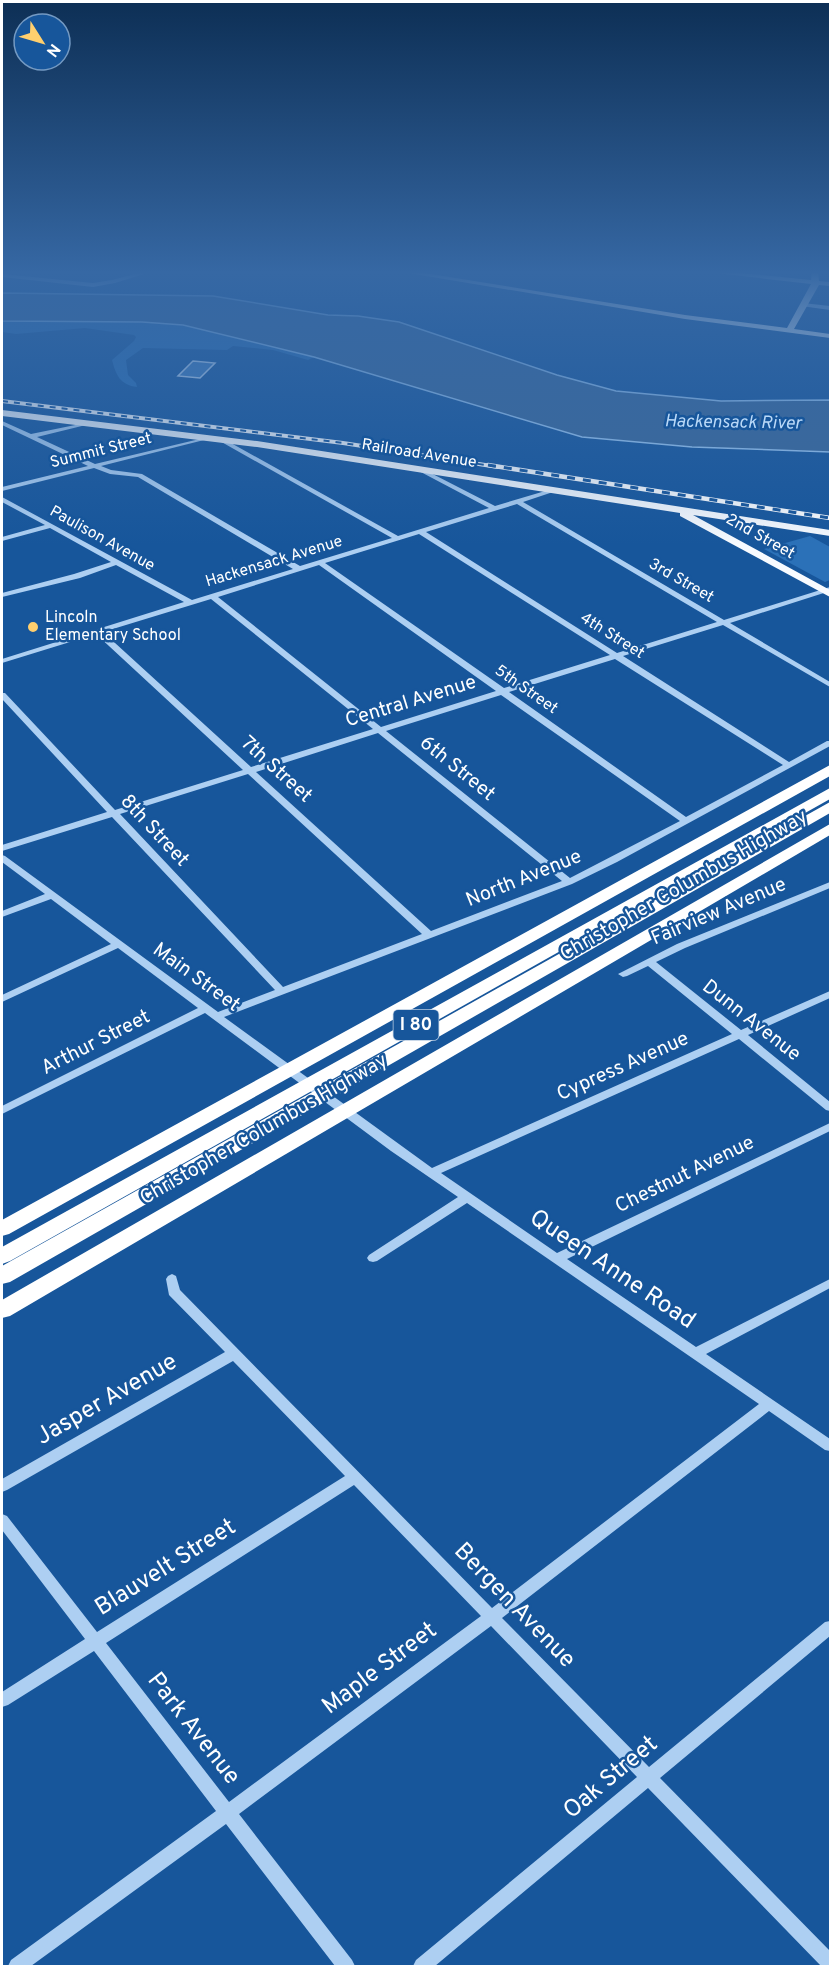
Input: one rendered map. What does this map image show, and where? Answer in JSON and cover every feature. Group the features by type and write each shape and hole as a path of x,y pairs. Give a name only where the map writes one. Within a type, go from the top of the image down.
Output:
{"highway":[{"name":"Christopher Columbus Highway","path":"2,1229 831,770"},
{"name":"Christopher Columbus Highway","path":"2,1256 831,793"},
{"name":"Christopher Columbus Highway","path":"2,1276 831,807"},
{"name":"Christopher Columbus Highway","path":"2,1310 831,829"}],"main road":[{"name":"Railroad Avenue","path":"2,413 220,440 831,533"},
{"name":"2nd Street","path":"673,508 829,591"}],"street":[{"path":"2,423 94,466 117,473 140,475"},
{"path":"32,436 88,423"},
{"name":"Summit Street","path":"2,489 206,438"},
{"path":"220,440 397,538"},
{"path":"118,460 297,568"},
{"path":"419,469 494,508"},
{"name":"Hackensack Avenue","path":"2,661 554,490"},
{"name":"Paulison Avenue","path":"2,499 190,602"},
{"name":"3rd Street","path":"518,501 831,685"},
{"path":"2,539 51,526"},
{"name":"4th Street","path":"419,531 790,766"},
{"path":"2,595 77,576 117,562"},
{"name":"5th Street","path":"319,562 686,821"},
{"name":"Central Avenue","path":"2,848 829,591"},
{"name":"6th Street","path":"211,595 569,882"},
{"name":"7th Street","path":"98,631 430,936"},
{"path":"2,652 11,658"},
{"name":"8th Street","path":"2,695 281,991"},
{"name":"North Avenue","path":"217,1016 569,882 831,743"},
{"name":"Main Street","path":"2,858 369,1129"},
{"name":"Fairview Avenue","path":"623,974 681,946 831,885"},
{"path":"2,914 52,895"},
{"path":"2,999 119,944"},
{"name":"Dunn Avenue","path":"650,961 831,1107"},
{"name":"Cypress Avenue","path":"431,1173 831,994"},
{"name":"Arthur Street","path":"2,1110 206,1008"},
{"name":"Chestnut Avenue","path":"556,1259 831,1127"},
{"name":"Queen Anne Road","path":"369,1129 831,1446"},
{"path":"373,1258 467,1197"},
{"name":"Bergen Avenue","path":"172,1279 174,1292 831,1963"},
{"path":"695,1354 831,1283"},
{"name":"Jasper Avenue","path":"2,1486 235,1353"},
{"name":"Maple Street","path":"17,1966 228,1813 492,1616 769,1404"},
{"name":"Blauvelt Street","path":"2,1700 356,1477"},
{"name":"Park Avenue","path":"2,1520 346,1966"},
{"name":"Oak Street","path":"422,1966 831,1627"}],"shaded area":[{"path":"113,362 126,362 128,375 137,387 123,382"},
{"path":"810,536 830,547 830,580 825,582 764,549"}],"water":[{"name":"Hackensack River","path":"330,362 518,362 616,391 721,401 830,400 830,452 692,447 582,437"}],"building":[{"path":"192,362 215,363 200,378 178,376"}],"railway":[{"path":"2,401 343,443 498,467"},
{"path":"488,465 830,518"}],"place":[{"name":"Lincoln Elementary School","path":"33,627"}]}
